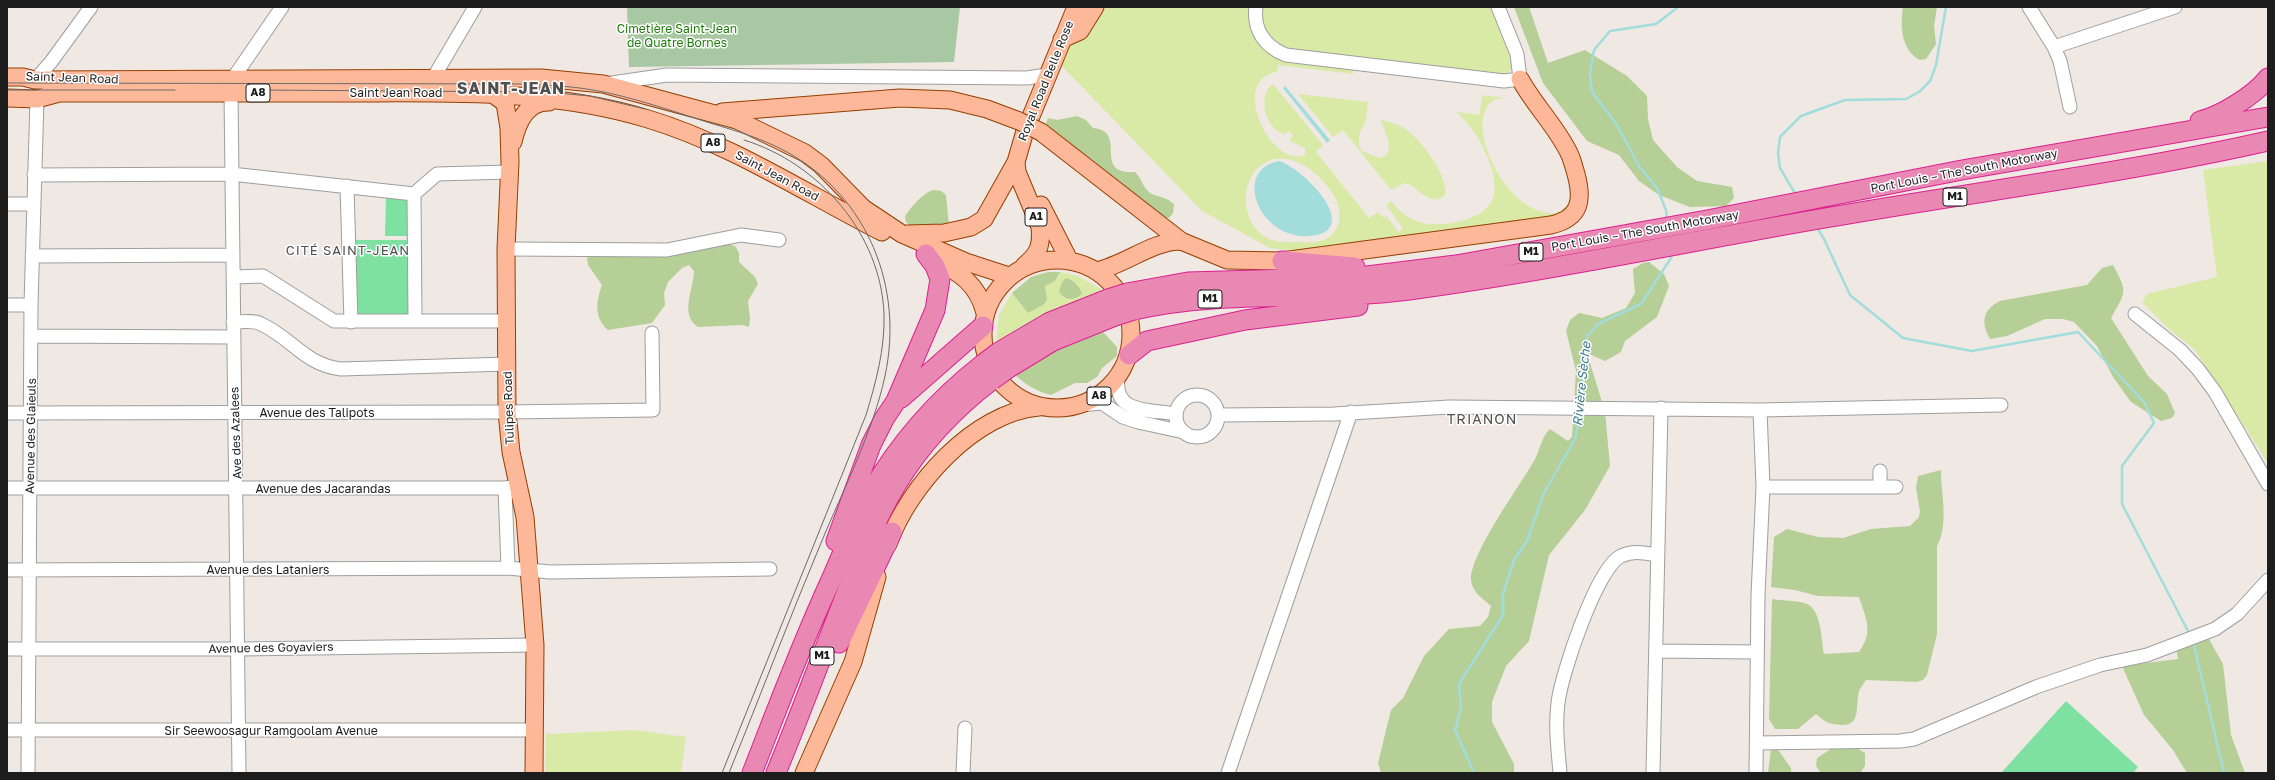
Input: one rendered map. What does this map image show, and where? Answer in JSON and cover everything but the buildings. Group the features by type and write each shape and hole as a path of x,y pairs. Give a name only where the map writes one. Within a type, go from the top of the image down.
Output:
{"highway":[{"path":"2142,138 2162,130 2204,120 2220,113 2247,97 2268,78"},
{"name":"Port Louis – The South Motorway","path":"752,773 800,649 870,495 885,469 904,443 937,404 1003,360 1065,335 1111,308 1130,302 1166,285 1210,280 1323,279 1408,272 1560,247 2142,138 2259,118 2268,114"},
{"name":"Port Louis – The South Motorway","path":"1130,302 1370,294 1484,278 1678,245 1823,218 2186,160 2268,141"},
{"path":"2186,160 2268,153"},
{"path":"800,649 811,604 871,445 884,419 896,401 936,310 940,279 935,266 926,254"},
{"path":"1282,261 1408,272"},
{"path":"1129,355 1147,341 1245,320 1311,313 1414,298 1484,278"},
{"path":"896,401 984,320"},
{"name":"Port Louis – The South Motorway","path":"779,766 862,552 884,506 897,484 931,437 987,372"},
{"path":"779,766 791,751 827,669 892,532"}],"main road":[{"name":"Royal Road Belle Rose","path":"1015,272 1036,255 1041,235 1040,227 1017,172 1017,159 1025,131 1076,7"},
{"path":"1062,39 1080,31 1095,7"},
{"name":"Saint Jean Road","path":"7,77 23,77 35,80 494,95 573,103 645,118 697,136 733,152 900,237"},
{"name":"Saint Jean Road","path":"7,98 37,98 59,93 232,86 541,78 603,84 710,113"},
{"path":"710,113 900,98 950,100 987,108 1041,132 1181,241 1227,260 1282,261 1551,226 1566,220 1573,214 1579,202 1577,178 1570,155 1563,141 1532,101 1520,79"},
{"name":"Tulipes Road","path":"494,95 506,103 507,108 509,167 506,249 507,412 511,452 512,487 525,517 535,645 534,773"},
{"path":"509,167 515,133 527,110 535,104 544,102 573,103"},
{"name":"A8","path":"710,113 737,120 805,153 821,165 864,208 900,237 948,267 971,284 982,299 984,320 983,344 988,362 997,378 1009,391 1020,398 1042,407 1062,408 1081,404 1102,394 1118,377 1129,355 1131,333 1126,306 1115,288 1096,271 1069,260 1050,259 1015,272 994,293 984,320"},
{"name":"Royal Road Belle Rose","path":"1017,159 1069,260"},
{"path":"900,237 944,233 971,227 984,219 1017,159"},
{"name":"A8","path":"900,237 966,262 1015,272"},
{"path":"1096,271 1117,265 1166,243 1181,241"},
{"path":"804,773 853,662 879,567 892,532 914,493 961,442 1006,414 1023,408 1042,407"}],"street":[{"path":"35,80 51,62 91,7"},
{"path":"232,86 282,7"},
{"path":"432,80 475,7"},
{"path":"1256,7 1256,19 1262,37 1269,46 1286,55 1504,81 1520,79 1517,54 1498,7"},
{"path":"2028,7 2054,46 2060,62 2070,107"},
{"path":"2054,46 2175,7"},
{"path":"603,84 612,81 667,75 1027,78 1041,76 1050,71"},
{"name":"Ave des Azalees","path":"232,86 231,174 235,413 238,489 239,773"},
{"name":"Avenue des Glaieuls","path":"28,773 30,649 31,305 37,98"},
{"path":"34,175 231,174 414,194 437,174 509,167"},
{"path":"347,186 351,322"},
{"path":"414,194 415,321"},
{"path":"7,204 33,204"},
{"path":"506,249 667,250 741,235 779,240"},
{"path":"32,256 233,255"},
{"path":"233,277 263,276 334,321 507,320"},
{"path":"7,305 31,305"},
{"path":"2135,314 2180,350 2198,369 2215,392 2268,484"},
{"path":"233,322 260,323 315,363 326,367 341,369 507,364"},
{"name":"Avenue des Talipots","path":"7,412 235,413 653,410 652,333"},
{"path":"32,336 234,337"},
{"path":"1118,377 1116,388 1127,405 1137,409 1176,414"},
{"path":"1081,404 1102,403 1123,417 1184,432 1198,437 1208,434 1216,426 1218,415 1215,403 1198,394 1192,395 1181,402 1176,414 1177,420 1184,432"},
{"path":"1218,415 1351,412 1449,407 1760,410 2001,405"},
{"path":"1653,773 1661,408"},
{"path":"1756,773 1763,487 1760,410"},
{"path":"1228,773 1351,412"},
{"path":"1880,471 1880,487"},
{"path":"508,568 512,487"},
{"name":"Avenue des Jacarandas","path":"7,488 238,489 512,487"},
{"path":"1763,487 1896,487"},
{"path":"1560,773 1556,732 1558,702 1570,654 1582,624 1606,571 1613,562 1621,556 1637,552 1657,554"},
{"name":"Avenue des Lataniers","path":"7,570 508,568 550,572 770,569"},
{"path":"1757,743 1900,741 1914,739 2036,687 2100,665 2147,655 2215,629 2237,614 2268,580"},
{"name":"Avenue des Goyaviers","path":"7,649 239,649 535,645"},
{"path":"1656,652 1758,652"},
{"path":"963,773 965,728"},
{"name":"Sir Seewoosagur Ramgoolam Avenue","path":"7,730 534,730"}],"green space":[{"name":"Cimetière Saint-Jean de Quatre Bornes","path":"627,7 960,7 954,62 629,67"},
{"path":"1099,7 1251,7 1260,42 1354,68 1353,74 1278,65 1277,72 1263,78 1256,90 1255,105 1260,121 1268,137 1279,149 1292,156 1305,155 1305,148 1290,141 1293,135 1288,131 1286,134 1279,132 1273,127 1269,120 1264,104 1268,89 1273,84 1323,145 1316,152 1369,218 1378,212 1384,218 1386,216 1399,232 1403,229 1386,205 1391,201 1398,209 1413,220 1428,224 1446,224 1471,218 1481,213 1488,206 1493,198 1495,189 1491,167 1483,148 1470,126 1456,112 1479,115 1483,95 1504,98 1490,103 1483,117 1483,135 1490,156 1500,177 1515,196 1533,208 1553,213 1564,209 1571,192 1572,203 1559,217 1294,251 1270,248 1202,211 1060,64 1066,48 1072,44","holes":["1273,159 1289,159 1303,165 1313,171 1330,189 1339,210 1339,221 1335,231 1329,238 1311,242 1279,242 1263,235 1256,229 1247,211 1246,191 1249,182 1258,168 1262,164"]},
{"path":"1261,7 1493,7 1508,44 1512,59 1512,67 1509,72 1502,76 1287,50 1274,41 1267,33 1263,22"},
{"path":"1514,7 1529,7 1548,63 1585,50 1627,76 1647,96 1648,119 1653,140 1677,167 1697,181 1732,187 1734,198 1726,206 1690,207 1659,195 1639,181 1619,155 1587,141 1543,83"},
{"path":"1903,7 1937,7 1934,26 1936,44 1926,59 1920,60 1914,56 1905,44 1902,29"},
{"path":"1298,94 1368,102 1366,120 1359,135 1359,145 1362,151 1379,158 1385,156 1388,152 1388,141 1381,120 1404,128 1418,140 1432,158 1443,178 1445,195 1440,199 1429,198 1405,183 1391,190 1343,130 1333,137"},
{"path":"1077,116 1086,120 1093,128 1103,131 1109,137 1112,160 1115,167 1122,171 1135,172 1150,193 1167,199 1174,204 1173,213 1169,218 1163,218 1094,161 1045,126 1048,118 1057,120"},
{"path":"2268,161 2268,463 2195,350 2168,328 2142,302 2147,294 2217,277 2203,170"},
{"path":"933,190 941,191 946,195 949,226 911,226 906,222 905,216 921,197"},
{"path":"386,198 410,199 410,236 385,236"},
{"path":"356,240 409,240 409,314 356,314"},
{"path":"727,244 735,246 739,253 739,262 755,277 758,284 748,301 750,319 749,327 742,325 698,327 692,322 689,316 688,308 694,271 689,265 682,268 668,282 664,293 665,305 652,323 608,330 603,325 598,315 598,298 602,285 588,265 587,258 591,255"},
{"path":"1649,262 1664,274 1669,286 1657,317 1625,341 1621,352 1605,361 1587,353 1605,412 1610,466 1585,510 1549,555 1529,641 1506,666 1492,702 1492,722 1514,764 1514,773 1381,773 1378,763 1391,710 1403,698 1424,656 1449,629 1480,626 1488,617 1491,606 1476,592 1473,588 1471,580 1478,554 1496,520 1534,461 1547,432 1550,429 1568,441 1572,437 1576,371 1566,331 1570,320 1579,313 1602,318 1626,308 1635,293 1633,269 1643,263"},
{"path":"2113,265 2121,281 2123,292 2120,302 2111,318 2148,376 2167,394 2175,413 2172,418 2161,421 2131,402 2113,377 2097,346 2074,322 2063,319 2045,319 2007,336 1990,339 1985,328 1984,322 1987,313 1990,308 2000,301 2087,285 2102,268"},
{"path":"1048,272 1060,272 1055,281 1045,286 1047,300 1043,305 1028,313 1012,293 1031,277"},
{"path":"1060,272 1078,276 1104,291 1046,314 996,343 999,315 1012,293 1028,313 1042,305 1047,300 1045,286 1058,278","holes":["1072,280 1081,290 1070,300 1059,291 1062,282"]},
{"path":"1066,278 1072,280 1076,284 1082,294 1076,298 1069,299 1061,294 1059,291 1062,282"},
{"path":"1103,332 1117,347 1117,356 1102,368 1097,377 1087,383 1075,383 1051,395 1041,392 1023,382 1015,375 1055,350"},
{"path":"1941,470 1944,519 1941,537 1937,546 1937,634 1927,675 1923,680 1917,682 1866,680 1859,691 1855,718 1848,724 1841,725 1830,723 1816,714 1798,729 1775,729 1769,719 1772,599 1803,603 1812,608 1816,613 1820,626 1824,654 1859,652 1864,645 1867,625 1859,597 1818,596 1795,590 1771,587 1774,537 1787,529 1818,537 1843,538 1871,529 1910,526 1919,517 1920,511 1916,488 1918,476"},
{"path":"2206,634 2223,664 2231,735 2245,773 2187,773 2173,750 2144,715 2122,666 2178,659 2176,648"},
{"path":"2066,701 2138,767 2133,773 2001,773"},
{"path":"635,730 686,737 681,773 545,773 546,734"},
{"path":"1837,745 1855,747 1865,753 1865,766 1860,773 1821,773 1816,766 1817,758"},
{"path":"1776,747 1791,768 1791,773 1768,773 1771,750"}],"water":[{"path":"1285,86 1330,140 1327,143 1283,88"},
{"path":"1279,161 1290,166 1302,175 1324,200 1331,212 1332,223 1325,232 1310,236 1292,235 1277,228 1266,217 1258,204 1255,190 1257,177 1264,167"}],"waterway":[{"name":"Rivière Sèche","path":"1667,219 1666,210 1657,188 1639,166 1617,125 1592,92 1590,74 1594,50 1610,31 1656,24 1678,7"},
{"path":"1796,195 1780,168 1778,153 1780,137 1801,116 1845,100 1906,99 1919,92 1930,81 1936,65 1946,7"},
{"path":"1816,226 1824,239 1850,295 1903,338 1972,351 2078,332 2144,402 2154,423 2122,466 2122,504 2190,635"},
{"name":"Rivière Sèche","path":"1581,404 1587,336 1598,324 1641,304 1671,258 1671,254"},
{"name":"Rivière Sèche","path":"1474,773 1455,730 1461,708 1459,684 1503,615 1503,594 1514,560 1527,541 1544,493 1575,439 1581,413"},
{"path":"2193,641 2224,773"}],"tram line":[{"path":"7,83 521,84 584,89 638,100 759,139 787,152 815,171 839,193 859,219 874,248 884,278 889,310 890,343 885,376 880,397 857,461 809,572 729,773"},
{"path":"7,90 175,90"},
{"path":"257,90 547,92 590,96 645,109"},
{"path":"722,773 866,415 879,365 884,327 884,314 880,284 871,256 858,230 841,206 820,184 797,166 771,151 744,140"}],"district":[{"name":"SAINT-JEAN","path":"511,89"},
{"name":"CITÉ SAINT-JEAN","path":"348,251"},
{"name":"TRIANON","path":"1482,420"}]}
